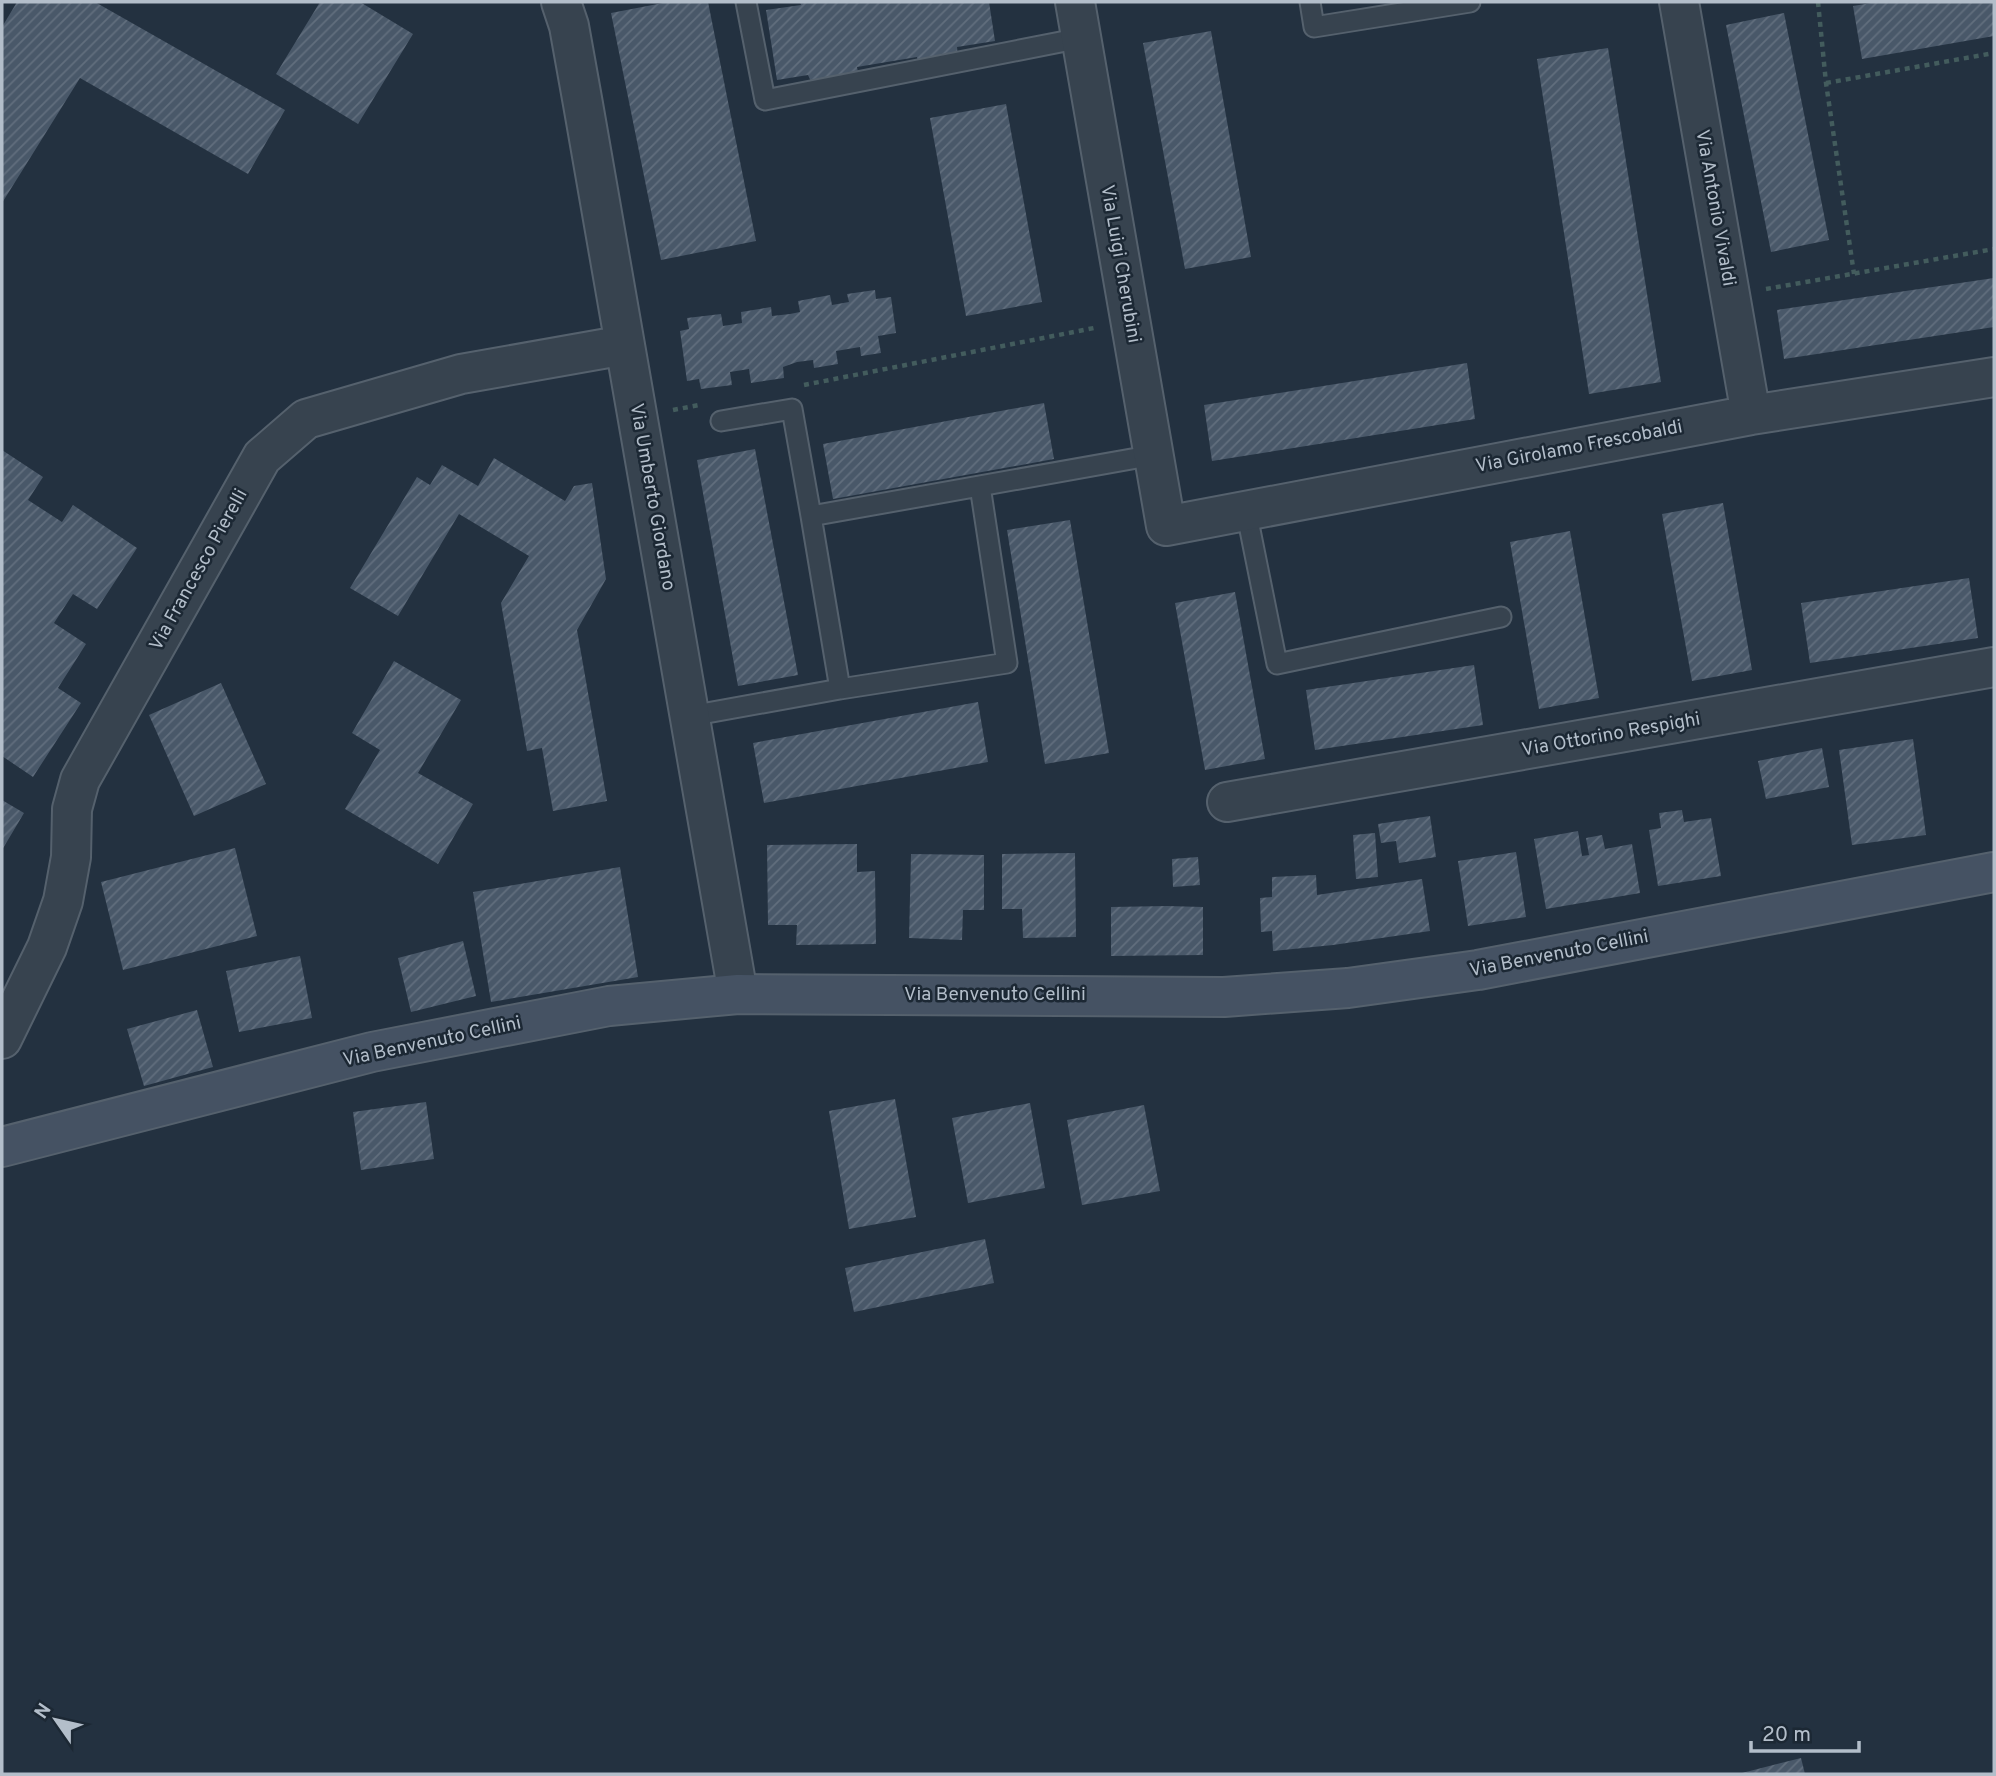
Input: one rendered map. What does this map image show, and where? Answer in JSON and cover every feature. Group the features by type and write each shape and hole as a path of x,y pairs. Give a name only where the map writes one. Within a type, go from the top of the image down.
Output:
{"street":[{"name":"Via Umberto Giordano","path":"561,2 569,26 738,994"},
{"name":"Via Antonio Vivaldi","path":"1679,2 1752,415"},
{"name":"Via Luigi Cherubini","path":"1078,20 1166,526"},
{"name":"Via Francesco Pierelli","path":"2,1040 47,947 63,901 71,857 72,809 80,780 262,457 306,419 461,374 625,345"},
{"name":"Via Girolamo Frescobaldi","path":"1166,526 1752,415 1994,377"},
{"name":"Via Ottorino Respighi","path":"1227,802 1994,667"},
{"name":"Via Benvenuto Cellini","path":"2,1147 372,1052 608,1006 738,994 1224,997 1348,988 1478,970 1994,872"}],"lane":[{"path":"746,2 765,100 1078,20"},
{"path":"1310,2 1314,27 1391,8 1470,2"},
{"path":"721,421 792,409 840,689"},
{"path":"811,516 1154,455"},
{"path":"690,716 1007,663 980,486"},
{"path":"1246,510 1277,664 1501,617"}],"path":[{"path":"1818,2 1826,83 1854,274"},
{"path":"1826,83 1994,53"},
{"path":"1731,296 1994,250"},
{"path":"802,385 1130,320"},
{"path":"638,417 706,404"}],"building":[{"path":"17,2 95,2 285,110 248,174 80,78 2,203 2,27"},
{"path":"320,2 360,2 413,34 358,124 276,74"},
{"path":"668,2 708,2 756,241 661,260 611,13"},
{"path":"800,2 989,2 995,41 957,47 958,58 918,64 917,57 857,67 859,77 812,84 808,75 777,80 766,10 801,5"},
{"path":"1877,2 1994,2 1994,36 1862,59 1853,6"},
{"path":"1784,13 1829,240 1771,252 1726,25"},
{"path":"1211,31 1251,257 1185,269 1143,43"},
{"path":"1608,48 1661,382 1589,394 1537,59"},
{"path":"1006,104 1042,302 966,316 930,118"},
{"path":"1994,278 1994,327 1784,359 1777,310"},
{"path":"875,290 876,299 891,297 896,333 878,336 881,353 861,356 860,347 836,351 838,364 814,368 813,360 797,362 783,367 784,378 751,383 749,369 730,372 732,385 701,389 699,379 687,381 680,331 689,329 687,318 721,314 723,326 742,323 741,312 771,307 772,316 790,314 800,312 798,301 830,295 832,305 849,302 847,294"},
{"path":"1467,363 1475,419 1212,461 1204,405"},
{"path":"1044,403 1054,459 833,499 823,444"},
{"path":"755,449 798,675 738,686 697,460"},
{"path":"2,450 43,477 28,500 62,522 73,505 137,548 97,609 73,594 54,623 86,644 58,688 81,703 33,777 2,756"},
{"path":"494,458 565,501 574,486 592,483 606,579 577,630 607,801 553,811 542,748 527,751 501,603 529,556 459,514 398,616 350,588 417,477 430,485 442,465 478,486"},
{"path":"1723,503 1752,670 1692,681 1662,514"},
{"path":"1070,520 1109,753 1045,764 1007,530"},
{"path":"1570,531 1599,698 1539,709 1510,542"},
{"path":"1969,578 1978,638 1810,663 1801,603"},
{"path":"1235,592 1265,759 1205,770 1175,603"},
{"path":"394,661 461,700 418,773 473,804 438,864 345,809 380,750 352,733"},
{"path":"1474,665 1483,725 1315,750 1306,690"},
{"path":"221,683 266,784 194,816 149,715"},
{"path":"978,702 988,762 764,803 753,743"},
{"path":"1913,739 1926,835 1852,845 1839,750"},
{"path":"1822,748 1829,787 1766,799 1758,761"},
{"path":"2,800 24,813 2,850"},
{"path":"1682,810 1684,822 1711,818 1721,876 1658,886 1649,830 1661,828 1659,813"},
{"path":"1430,816 1436,857 1399,863 1396,841 1381,843 1378,824"},
{"path":"1578,831 1582,856 1589,855 1586,838 1602,835 1605,849 1632,844 1640,893 1546,909 1534,839"},
{"path":"1375,833 1378,877 1356,879 1353,835"},
{"path":"857,844 857,872 875,871 876,944 796,945 797,925 768,925 767,845"},
{"path":"235,848 257,936 123,970 101,882"},
{"path":"1516,852 1526,917 1468,926 1458,861"},
{"path":"1075,853 1076,937 1023,938 1022,909 1002,909 1002,854"},
{"path":"911,854 984,855 984,910 963,910 962,940 909,938"},
{"path":"1198,857 1200,885 1173,887 1172,859"},
{"path":"620,867 638,977 491,1002 473,892"},
{"path":"1316,875 1317,895 1422,879 1430,931 1273,951 1272,931 1261,932 1260,898 1272,897 1272,877"},
{"path":"1111,907 1203,907 1203,955 1111,956"},
{"path":"463,941 476,996 411,1012 398,958"},
{"path":"300,956 312,1018 239,1032 226,971"},
{"path":"197,1010 213,1067 144,1086 127,1029"},
{"path":"895,1099 916,1217 849,1229 829,1111"},
{"path":"426,1102 434,1159 361,1170 353,1112"},
{"path":"1030,1103 1045,1188 968,1203 952,1118"},
{"path":"1144,1105 1160,1191 1082,1205 1067,1120"},
{"path":"985,1239 994,1283 854,1312 845,1268"},
{"path":"1801,1758 1805,1774 1742,1774 1742,1773"}]}
